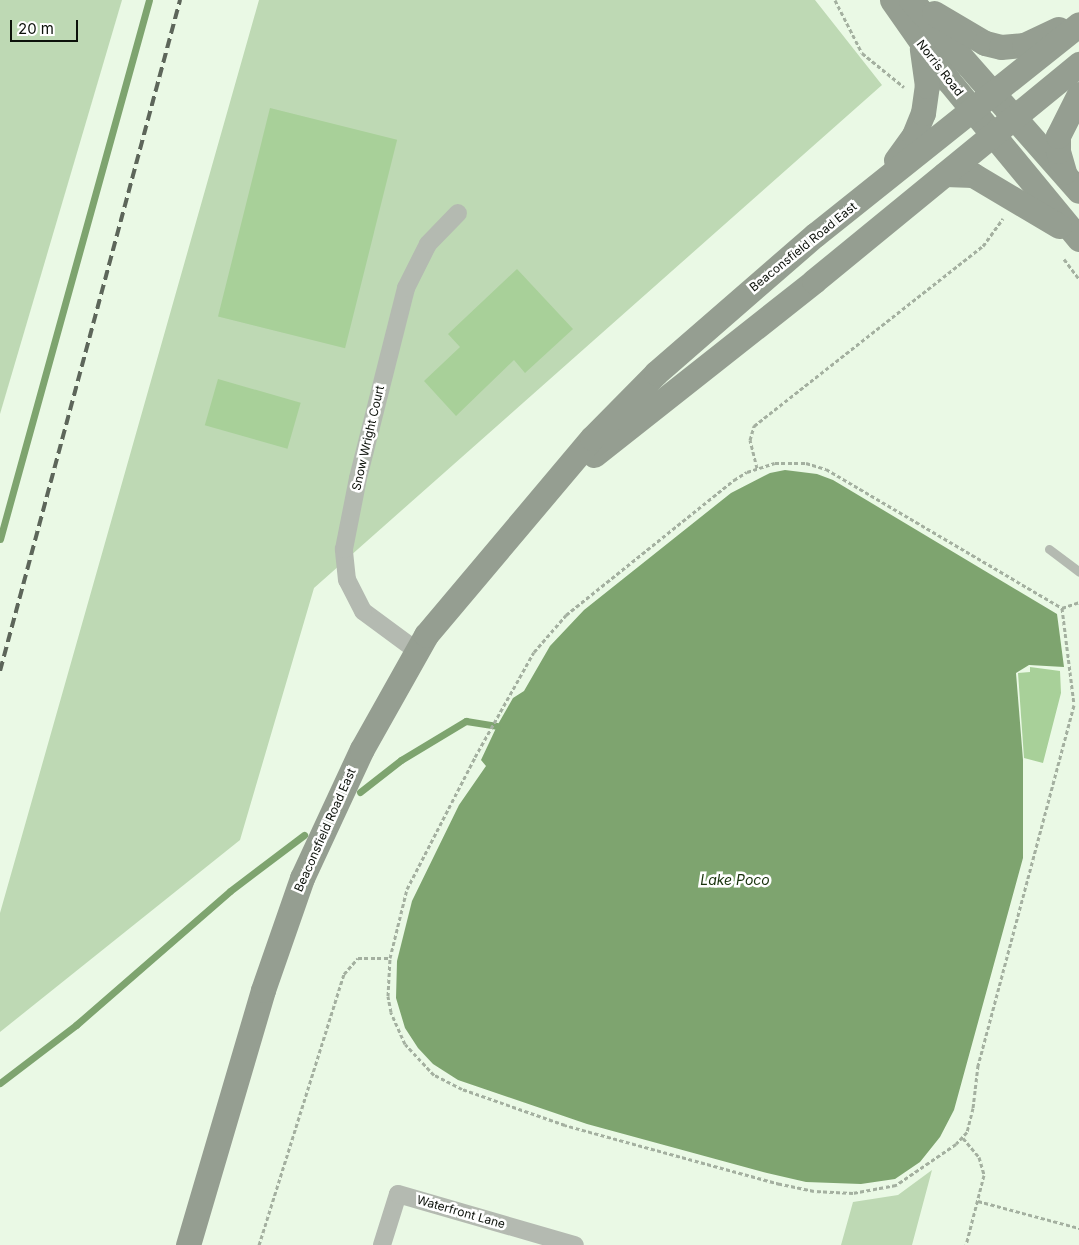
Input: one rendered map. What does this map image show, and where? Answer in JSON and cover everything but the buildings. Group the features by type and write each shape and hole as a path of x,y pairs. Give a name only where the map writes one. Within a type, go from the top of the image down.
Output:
{"main road":[{"name":"Norris Road","path":"892,0 919,42 1079,240"},
{"path":"912,0 986,43 1001,47 1024,44 1079,20"},
{"name":"Norris Road","path":"912,0 1072,183"},
{"name":"Beaconsfield Road East","path":"188,1245 263,990 302,878 362,749 417,651 452,604 592,438 656,373 815,235 974,110 1079,24"},
{"path":"815,235 898,158 914,135 925,102 927,75 919,42"},
{"name":"Beaconsfield Road East","path":"547,492 814,281 1079,64"},
{"path":"1072,183 1060,164 1058,136 1079,94"},
{"path":"945,174 973,175 1038,212 1079,240"}],"street":[{"name":"Snow Wright Court","path":"417,651 363,611 347,580 344,549 406,288 428,244 458,212"},
{"name":"Waterfront Lane","path":"382,1245 398,1194 575,1245"}],"lane":[{"path":"1049,549 1079,572"}],"path":[{"path":"835,0 867,60 916,100 925,102"},
{"path":"757,468 750,440 754,426 983,246 1007,212"},
{"path":"793,462 826,469 1062,608 1074,705 978,1065 972,1116 963,1138 956,1144 896,1185 861,1191 814,1191 780,1184 565,1125 448,1083 414,1056 398,1030 388,996 390,958 407,889 514,686 534,652 566,615 734,480 757,468 793,462"},
{"path":"1062,608 1079,602"},
{"path":"259,1245 344,974 358,958 390,958"},
{"path":"963,1138 982,1162 984,1175 966,1245"},
{"path":"978,1201 1079,1228"}],"shaded area":[{"path":"0,0 122,0 0,414"},
{"path":"259,0 815,0 882,85 314,588 240,840 0,1032 0,913"},
{"path":"932,1170 912,1245 841,1245 853,1202 898,1195"}],"water":[{"name":"Lake Poco","path":"785,470 817,474 833,480 1057,614 1064,667 1029,665 1016,673 1023,760 1023,858 954,1110 940,1137 920,1162 895,1179 861,1184 806,1182 767,1173 587,1124 458,1080 433,1064 418,1048 405,1028 396,998 397,961 412,901 459,805 486,766 481,760 497,726 513,698 524,691 550,646 584,610 731,493 770,473"}],"waterway":[{"path":"0,539 149,0"},
{"path":"360,792 401,760 466,721 497,726"},
{"path":"0,1083 76,1025 230,891 304,835"}],"railway":[{"path":"0,671 180,0"}]}
